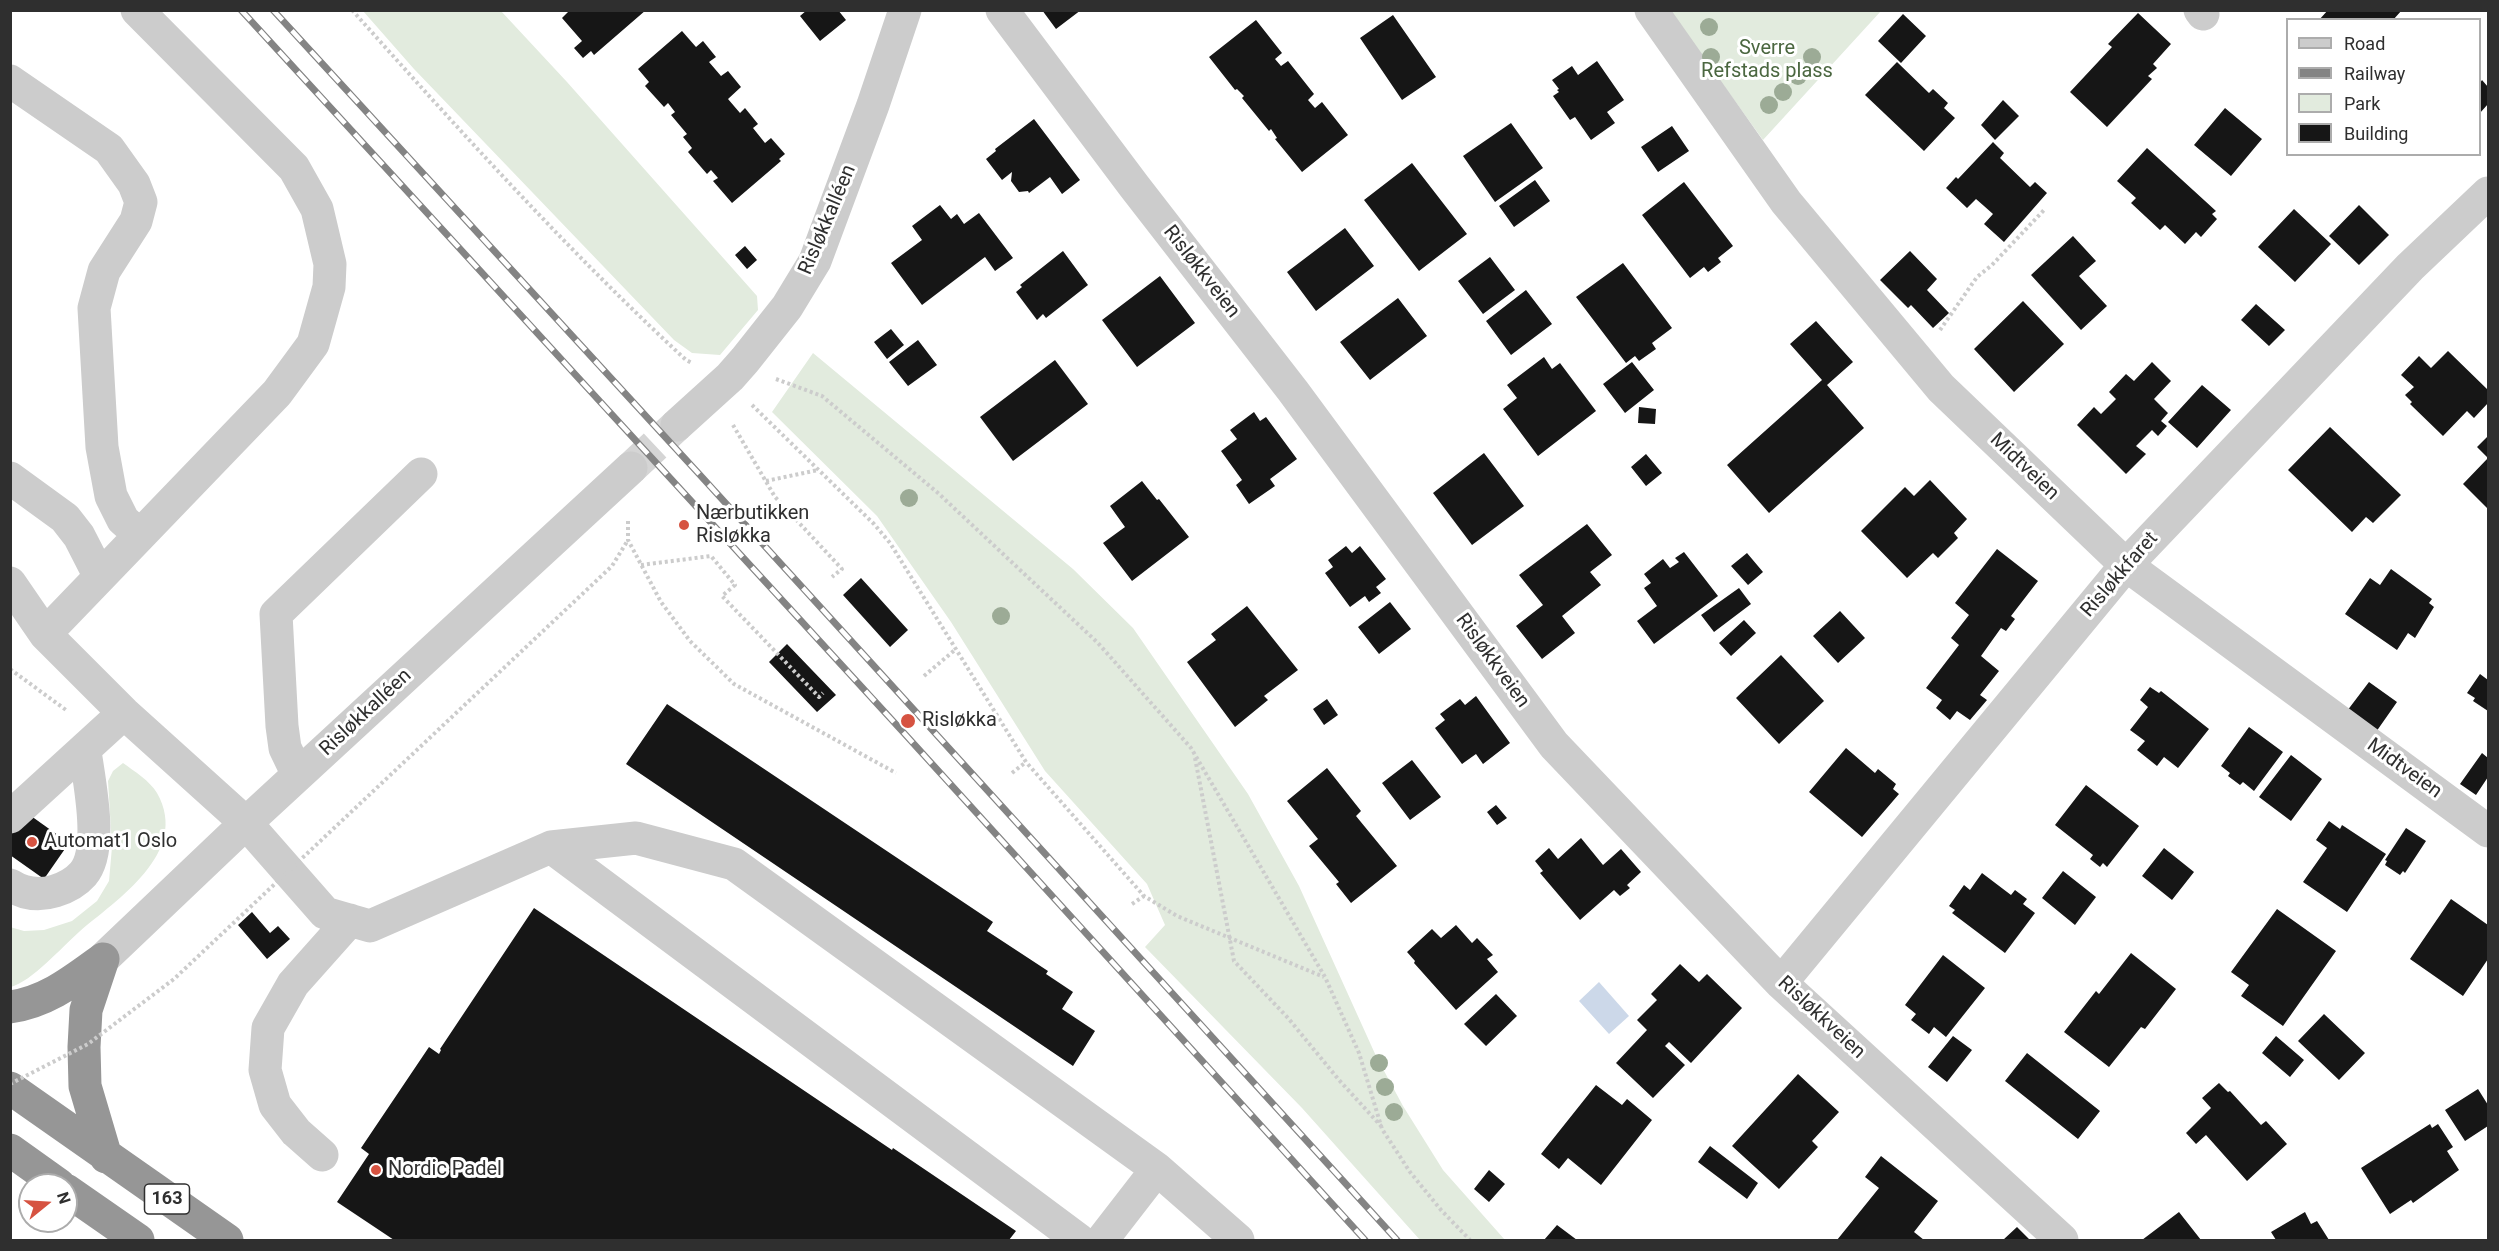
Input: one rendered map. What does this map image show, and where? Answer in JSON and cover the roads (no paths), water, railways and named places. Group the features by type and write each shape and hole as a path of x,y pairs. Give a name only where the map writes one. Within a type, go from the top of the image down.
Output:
{"highway":[{"path":"10,1007 37,1000 59,990 103,959"},
{"path":"103,959 86,1010 84,1047 85,1086 106,1157"},
{"name":"163","path":"10,1086 106,1157 227,1240"},
{"path":"10,1150 42,1173"},
{"name":"163","path":"78,1198 138,1240"}],"street":[{"path":"45,634 277,393 313,344 329,288 330,264 317,209 294,168 137,10"},
{"name":"Risløkkalléen","path":"677,425 729,376 787,307 815,261 870,116 905,10"},
{"name":"Risløkkveien","path":"1002,10 1134,186 1293,391 1554,745 1781,983 2062,1240"},
{"name":"Midtveien","path":"1651,10 1786,202 1941,388 2126,565 2488,831"},
{"path":"10,81 109,149 134,184 141,202 136,221 104,271 94,308 102,447 111,496 123,520 140,536"},
{"name":"Risløkkfaret","path":"1781,983 2126,565 2410,267 2488,193"},
{"name":"Risløkkalléen","path":"103,959 246,823 631,468"},
{"path":"298,775 285,748 276,614 421,474"},
{"path":"10,478 65,518 79,536 100,577"},
{"path":"10,583 45,634 124,713 246,823 326,913 370,926 551,847 636,838 734,864 1157,1169 1238,1240"},
{"path":"10,621 45,634"},
{"path":"10,817 124,713"},
{"path":"10,885 17,890 34,894 54,891 72,884 84,873 93,852 93,743"},
{"path":"551,847 1079,1240"},
{"path":"322,1155 296,1132 274,1105 265,1070 268,1028 293,984 350,920"},
{"path":"1102,1240 1157,1169"}],"water":[{"path":"1599,982 1629,1016 1609,1034 1579,1001"}],"tunnel":[{"path":"631,468 677,425"}],"railway":[{"path":"241,10 1365,1240"},
{"path":"273,10 1397,1240"}],"place":[{"name":"Nærbutikken Risløkka","path":"684,525"},
{"name":"Risløkka","path":"908,721"},
{"name":"Automat1 Oslo","path":"32,842"},
{"name":"Nordic Padel","path":"376,1170"}],"park label":[{"name":"Sverre Refstads plass","path":"1767,60"}]}
